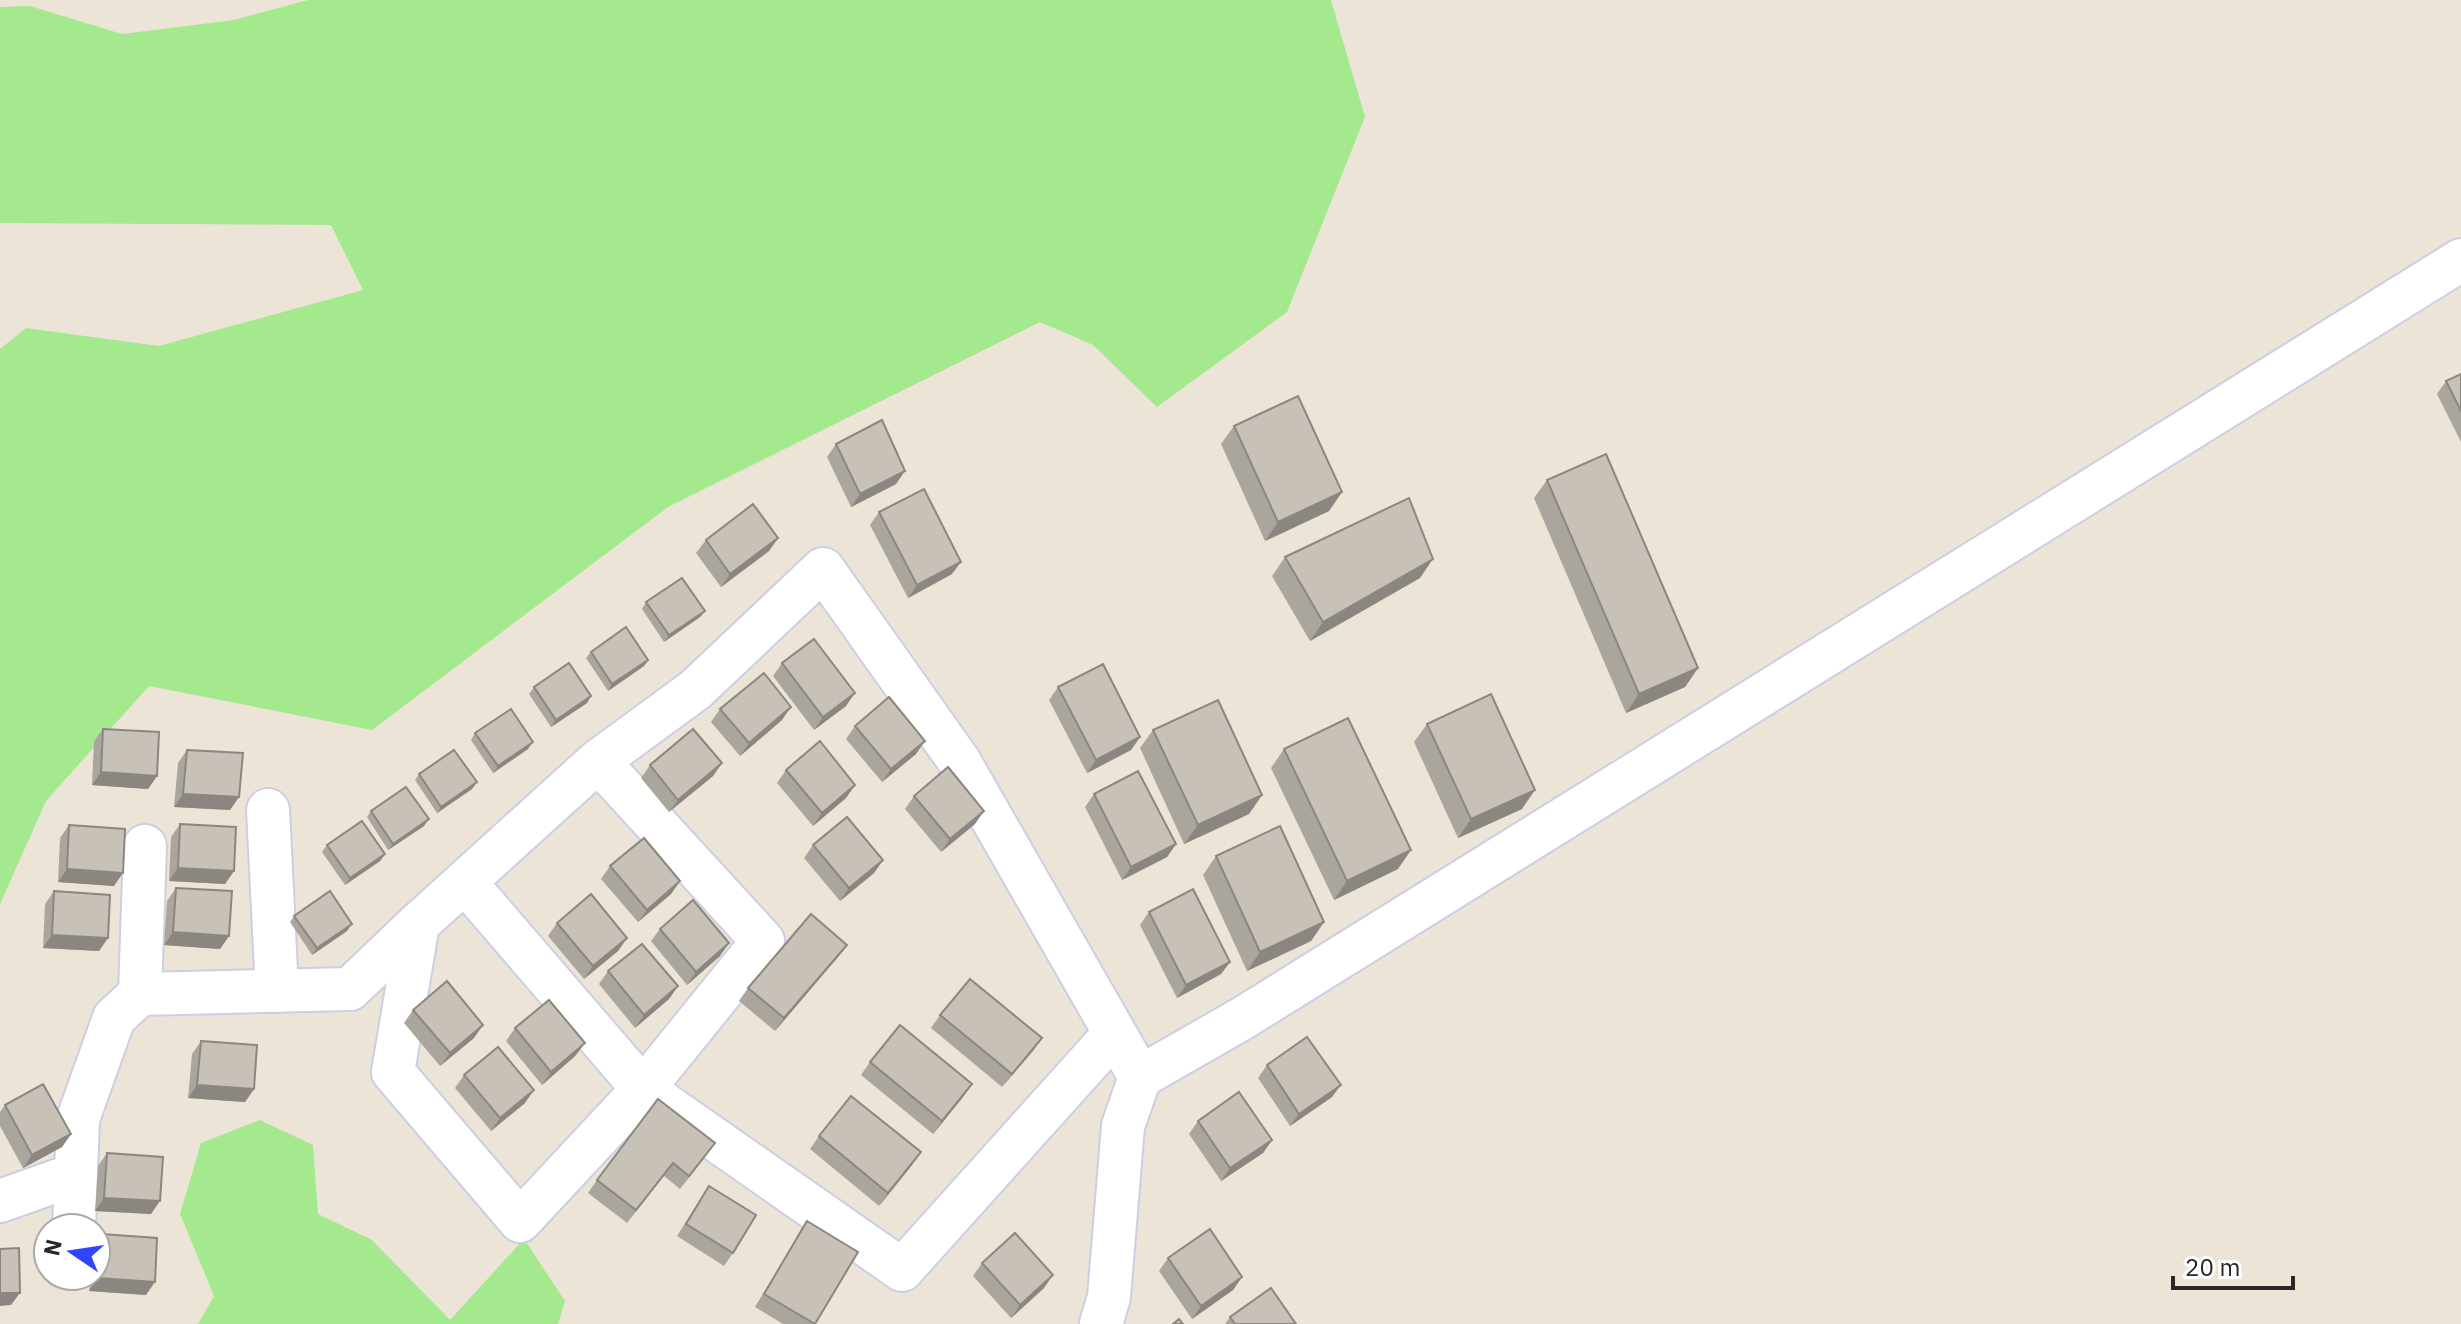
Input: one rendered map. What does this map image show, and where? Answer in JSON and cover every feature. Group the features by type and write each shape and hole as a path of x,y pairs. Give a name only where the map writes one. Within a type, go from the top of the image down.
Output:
{"street":[{"path":"1101,1324 1109,1297 1123,1126 1140,1077 1243,1018 2461,260"},
{"path":"75,1212 78,1119 114,1018 140,994 350,989 598,761 695,690 823,569 959,761 1140,1077"},
{"path":"418,924 393,1072 520,1221 643,1089 763,941 598,761"},
{"path":"268,810 277,991"},
{"path":"140,994 145,846"},
{"path":"465,882 643,1089 902,1270 1114,1034"},
{"path":"0,1201 76,1174"}],"green space":[{"path":"308,0 1331,0 1365,117 1287,312 1157,407 1093,345 1040,322 668,507 372,730 149,686 46,801 0,904 0,349 26,328 159,346 363,290 331,225 0,223 0,7 30,6 122,34 234,20"},
{"path":"260,1120 313,1145 318,1214 372,1240 450,1320 524,1239 565,1301 558,1324 198,1324 214,1296 180,1214 201,1143"}],"building":[{"path":"2461,374 2461,411 2446,381"},
{"path":"1298,396 1342,492 1278,522 1234,426"},
{"path":"882,420 905,471 860,494 836,444"},
{"path":"1606,454 1698,668 1639,694 1547,480"},
{"path":"924,489 961,562 917,585 879,512"},
{"path":"1409,498 1433,559 1323,622 1285,557"},
{"path":"753,504 778,538 730,574 706,540"},
{"path":"682,578 705,611 669,635 646,602"},
{"path":"626,627 648,660 612,684 591,652"},
{"path":"814,639 855,693 823,717 782,663"},
{"path":"569,663 591,696 556,720 534,687"},
{"path":"1103,664 1140,737 1096,760 1058,687"},
{"path":"764,673 791,707 749,743 720,709"},
{"path":"1491,694 1535,790 1471,819 1427,724"},
{"path":"889,697 925,741 891,769 855,726"},
{"path":"1218,700 1262,795 1198,825 1153,730"},
{"path":"511,709 533,742 498,766 475,733"},
{"path":"1348,718 1411,850 1347,881 1284,749"},
{"path":"103,729 159,732 157,776 101,772"},
{"path":"693,729 722,763 678,800 650,765"},
{"path":"820,741 855,785 822,813 786,770"},
{"path":"187,750 243,753 239,797 183,794"},
{"path":"454,750 477,782 441,807 419,774"},
{"path":"948,767 984,811 950,839 914,796"},
{"path":"1138,771 1176,844 1131,867 1094,794"},
{"path":"406,787 429,819 393,844 371,811"},
{"path":"847,817 883,860 849,888 813,845"},
{"path":"362,821 385,854 350,878 327,845"},
{"path":"180,824 236,827 234,871 178,868"},
{"path":"69,825 125,829 123,873 67,869"},
{"path":"1280,826 1324,922 1260,952 1216,856"},
{"path":"644,838 680,881 647,910 610,866"},
{"path":"176,888 232,891 229,936 173,932"},
{"path":"1193,889 1230,962 1186,985 1149,912"},
{"path":"54,891 110,895 108,938 52,935"},
{"path":"330,891 352,924 317,948 294,916"},
{"path":"591,894 627,938 593,966 557,923"},
{"path":"693,900 729,943 696,972 660,929"},
{"path":"811,914 847,945 784,1018 748,988"},
{"path":"642,944 678,986 644,1015 608,971"},
{"path":"970,979 1042,1038 1012,1074 940,1015"},
{"path":"447,981 483,1025 450,1053 413,1010"},
{"path":"549,1000 585,1043 551,1072 515,1028"},
{"path":"900,1025 972,1084 942,1121 870,1062"},
{"path":"1307,1037 1341,1085 1299,1114 1267,1065"},
{"path":"201,1041 257,1045 254,1089 197,1085"},
{"path":"498,1047 534,1090 500,1118 464,1075"},
{"path":"43,1084 71,1134 32,1155 5,1105"},
{"path":"1239,1092 1272,1140 1230,1168 1198,1121"},
{"path":"851,1096 921,1152 888,1193 819,1136"},
{"path":"658,1099 715,1143 689,1176 673,1163 636,1210 597,1180"},
{"path":"107,1153 163,1157 160,1201 104,1198"},
{"path":"709,1186 756,1215 733,1253 686,1224"},
{"path":"807,1221 858,1252 815,1324 764,1294"},
{"path":"1210,1229 1242,1277 1201,1306 1168,1258"},
{"path":"1015,1233 1053,1275 1020,1305 982,1263"},
{"path":"112,1235 157,1238 155,1282 112,1279"},
{"path":"19,1248 20,1293 0,1293 0,1249"},
{"path":"1271,1288 1296,1324 1235,1324 1230,1317"}]}
